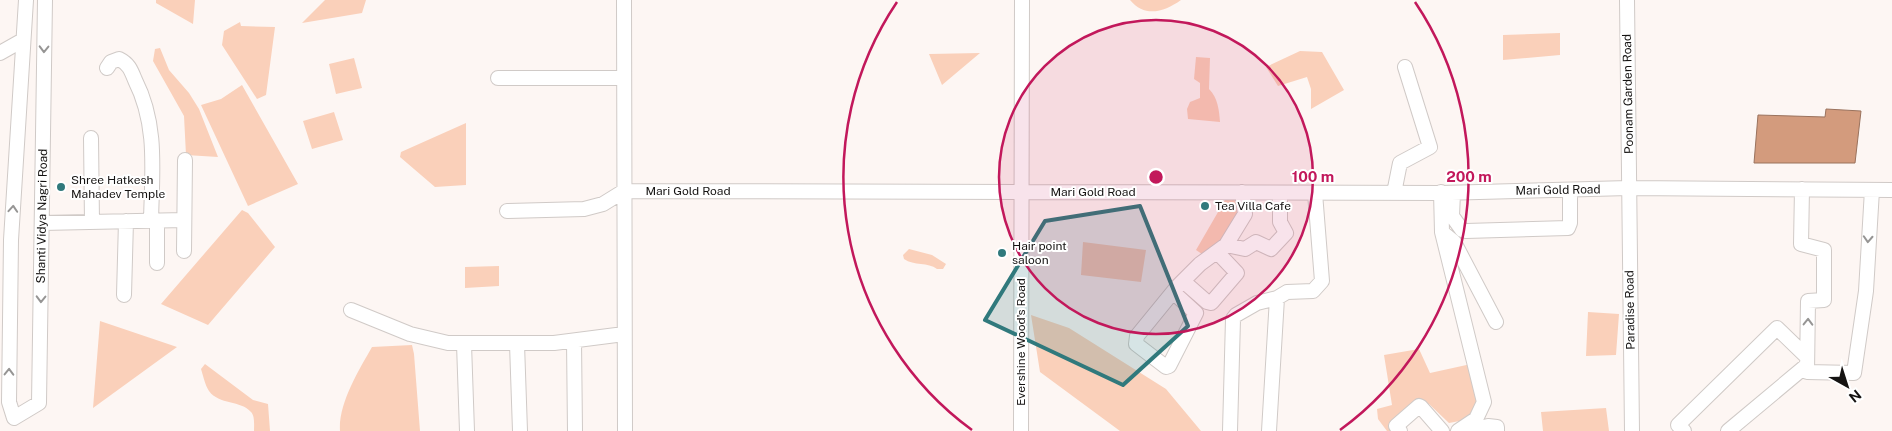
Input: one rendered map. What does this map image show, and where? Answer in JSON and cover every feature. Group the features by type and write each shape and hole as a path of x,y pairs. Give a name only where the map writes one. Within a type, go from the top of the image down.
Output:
{"street":[{"path":"26,0 6,239 5,402 11,424 39,403"},
{"name":"Shanti Vidya Nagri Road","path":"39,403 45,0"},
{"path":"624,0 625,431"},
{"name":"Evershine Wood's Road","path":"1021,431 1022,0"},
{"name":"Poonam Garden Road","path":"1627,0 1629,188"},
{"path":"0,53 23,40"},
{"path":"107,68 111,62 120,59 127,63 143,95 151,126 157,263"},
{"path":"1394,193 1400,163 1430,147 1406,67"},
{"path":"498,78 624,78"},
{"path":"91,138 92,222"},
{"path":"184,251 185,160"},
{"name":"Mari Gold Road","path":"624,191 941,190 1394,193 1629,188 1892,190"},
{"name":"Paradise Road","path":"1629,188 1632,431"},
{"path":"1802,189 1801,244 1824,250 1824,300 1808,301 1807,372 1854,373 1866,291 1872,190"},
{"path":"1447,192 1452,216 1462,230 1466,231 1568,228 1570,223 1570,190"},
{"path":"507,211 584,209 603,204 624,191"},
{"path":"1173,292 1196,313 1169,366 1166,367 1136,344 1136,340 1173,292 1200,264 1222,248 1244,214 1242,192"},
{"path":"1222,248 1245,249 1256,242 1271,249 1286,233 1280,222 1280,192"},
{"path":"1447,192 1442,232 1484,402 1476,419 1458,431"},
{"path":"1230,431 1233,319 1236,315 1257,303 1277,298 1287,292 1313,291 1322,281 1315,193"},
{"path":"42,223 184,220"},
{"path":"124,295 126,221"},
{"path":"1442,232 1454,242 1496,322"},
{"path":"1184,281 1207,302 1211,303 1214,301 1237,273 1222,248"},
{"path":"1269,431 1277,298"},
{"path":"351,310 410,334 448,343 554,343 624,334"},
{"path":"1684,431 1678,425 1776,328 1807,361"},
{"path":"574,340 575,431"},
{"path":"464,344 468,431"},
{"path":"517,344 520,431"},
{"path":"1728,431 1807,361"},
{"path":"5,402 39,403"},
{"path":"1400,431 1396,426 1419,406 1442,431"},
{"path":"1468,431 1488,426 1497,427 1498,431"}],"highlighted area":[{"path":"1140,206 1188,326 1123,385 985,320 1045,221"}],"shaded area":[{"path":"156,0 195,0 193,24 156,3"},
{"path":"325,0 366,0 362,13 302,23"},
{"path":"1130,0 1181,0 1168,8 1148,11 1136,6"},
{"path":"240,22 241,26 275,27 266,95 257,99 222,45 224,31"},
{"path":"1560,33 1560,55 1503,60 1503,35"},
{"path":"160,48 169,70 189,93 199,109 218,157 186,155 184,116 153,61 155,49"},
{"path":"1300,51 1322,52 1344,90 1311,109 1311,89 1307,77 1278,86 1266,67"},
{"path":"980,53 942,85 929,54"},
{"path":"1196,57 1210,58 1209,89 1216,100 1220,122 1188,119 1187,109 1190,102 1200,98 1200,83 1194,79"},
{"path":"354,58 362,88 336,94 329,64"},
{"path":"242,85 298,184 248,206 201,105 221,99"},
{"path":"1826,109 1861,111 1855,163 1754,163 1758,115 1825,117"},
{"path":"334,112 343,140 312,149 303,121"},
{"path":"466,123 466,185 435,187 400,157 401,152"},
{"path":"1238,199 1243,211 1230,225 1226,237 1205,256 1196,250 1225,200"},
{"path":"242,210 248,213 275,247 208,325 161,304"},
{"path":"1083,242 1146,250 1141,282 1081,275"},
{"path":"909,249 932,255 946,264 943,269 937,269 929,265 912,263 904,259 903,255"},
{"path":"499,266 499,286 465,288 465,267"},
{"path":"1588,312 1619,314 1616,355 1586,356"},
{"path":"1031,315 1069,328 1166,389 1201,431 1120,431 1040,372"},
{"path":"100,321 177,347 93,408"},
{"path":"412,345 420,431 340,431 342,410 346,399 372,347"},
{"path":"1419,349 1430,373 1471,364 1479,397 1470,419 1449,423 1429,404 1421,403 1392,431 1387,431 1378,419 1377,409 1392,405 1384,355"},
{"path":"205,364 253,400 268,404 270,431 254,431 253,416 247,408 224,401 209,391 201,369"},
{"path":"1606,408 1609,431 1543,431 1541,412"}],"place":[{"name":"Shree Hatkesh Mahadev Temple","path":"61,187"},
{"name":"Tea Villa Cafe","path":"1205,206"},
{"name":"Hair point saloon","path":"1002,253"}]}
